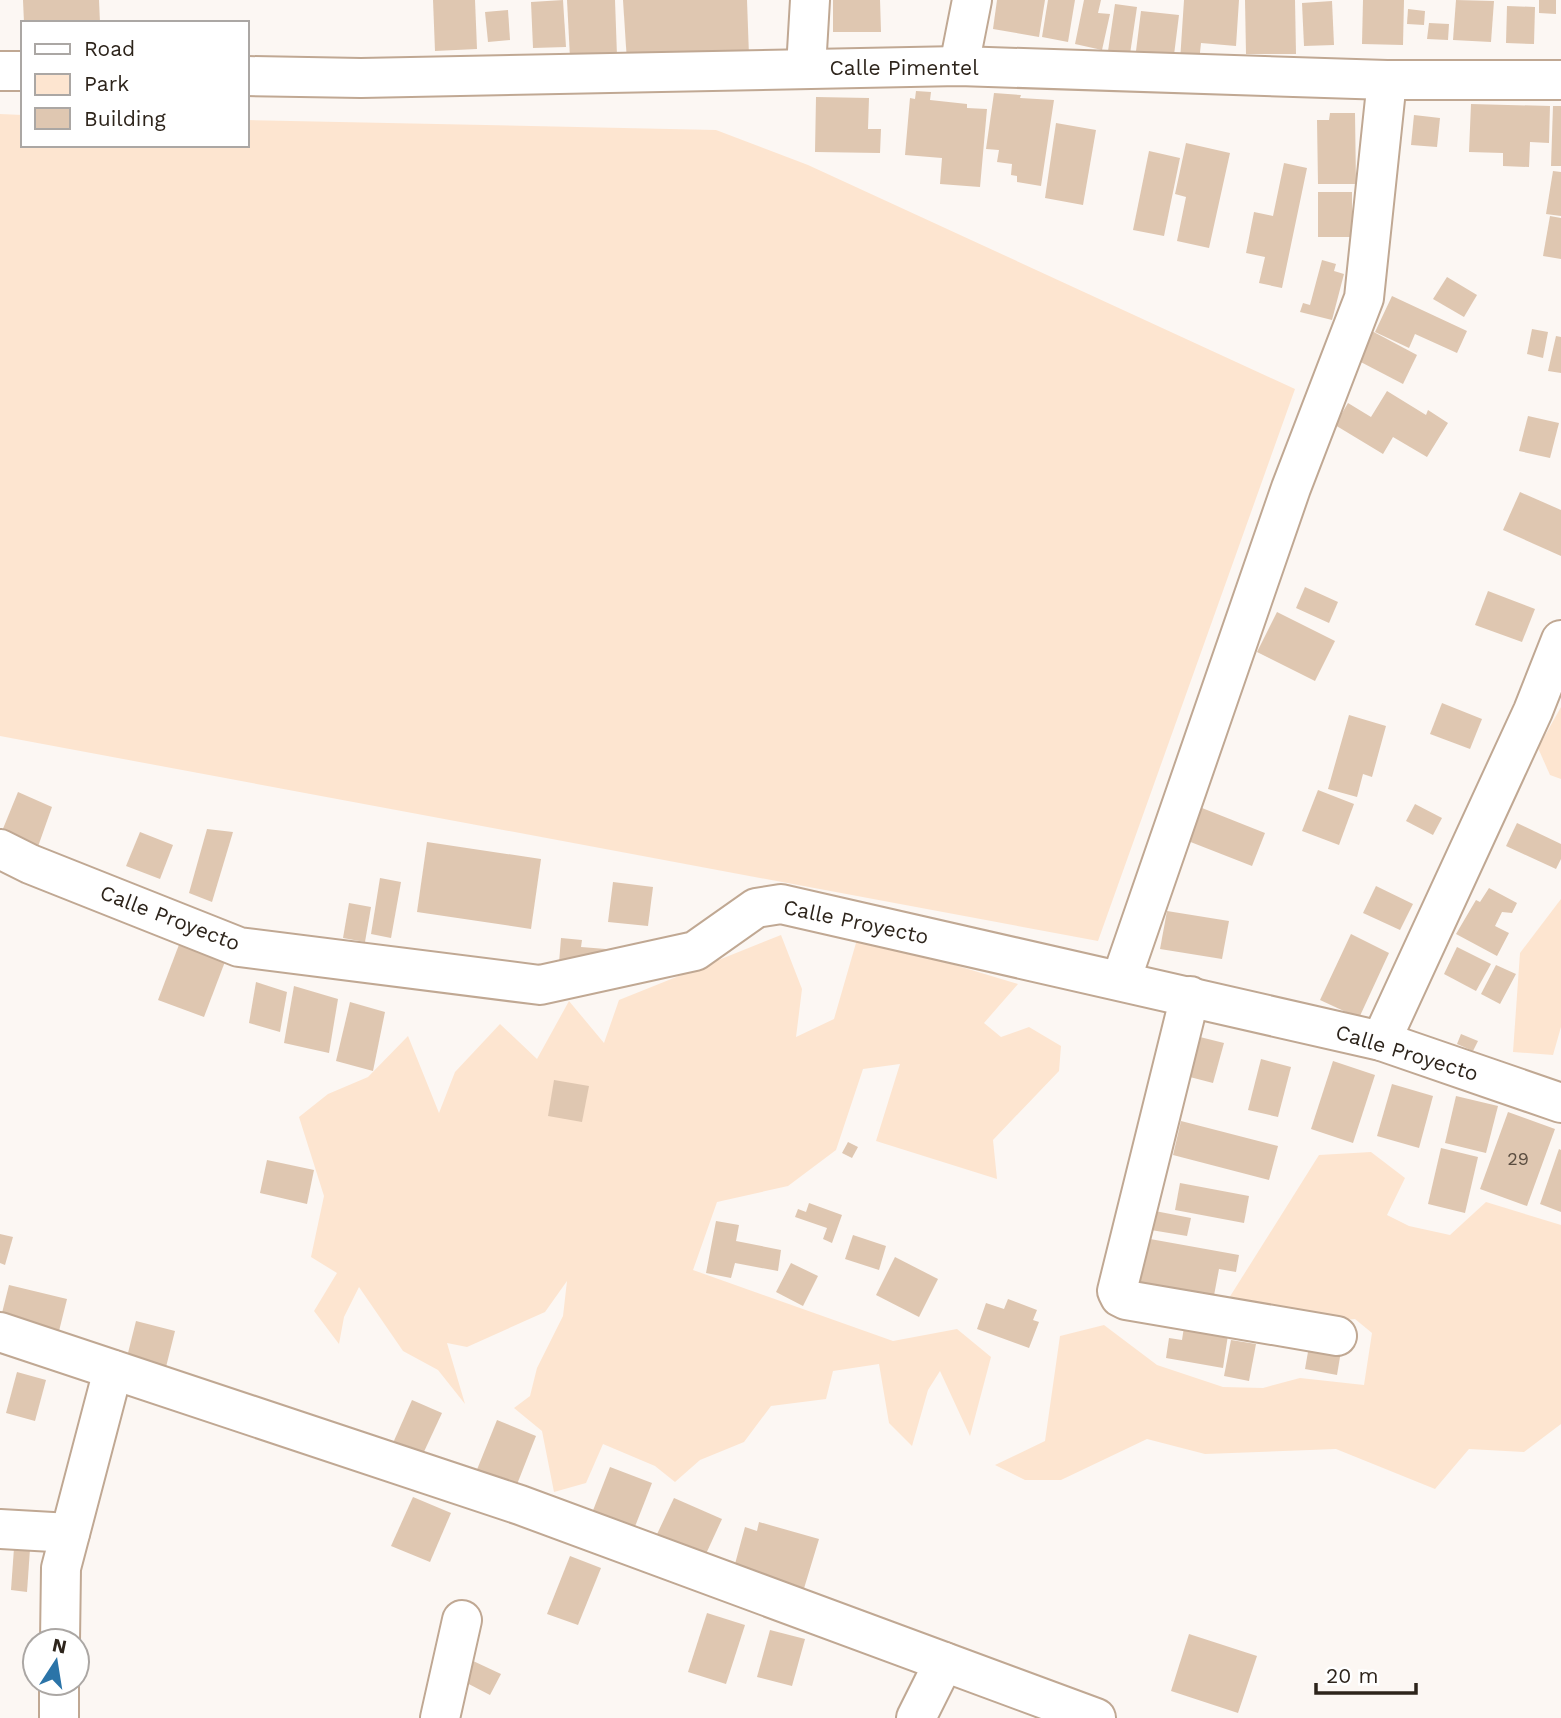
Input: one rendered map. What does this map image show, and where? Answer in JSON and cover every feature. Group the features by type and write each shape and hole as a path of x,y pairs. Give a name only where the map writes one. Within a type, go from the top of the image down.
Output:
{"street":[{"path":"806,68 810,0"},
{"path":"959,66 972,0"},
{"name":"Calle Pimentel","path":"248,75 361,78 959,66 1387,79 1561,80"},
{"path":"0,71 21,71"},
{"path":"1121,980 1291,488 1364,298 1387,79"},
{"path":"1381,1041 1533,711 1561,640"},
{"name":"Calle Proyecto","path":"0,849 30,864 239,947 540,985 695,951 756,908 781,904 1381,1041 1561,1103"},
{"path":"1190,996 1117,1291 1120,1297 1126,1300 1338,1336"},
{"path":"0,1332 520,1505 1096,1718"},
{"path":"60,1627 61,1568 113,1370"},
{"path":"0,1529 70,1533"},
{"path":"440,1718 462,1620"},
{"path":"916,1718 944,1662"},
{"path":"59,1697 59,1718"}],"green space":[{"path":"0,114 21,115 21,147 248,147 248,120 716,130 808,165 1295,389 1098,941 0,736"},
{"path":"1561,707 1561,779 1550,775 1538,748"},
{"path":"1561,899 1561,1027 1553,1055 1513,1052 1520,953"},
{"path":"781,935 802,989 796,1037 834,1019 858,936 1018,984 984,1023 1001,1037 1029,1027 1061,1046 1059,1071 993,1140 997,1179 876,1141 900,1064 863,1069 836,1150 788,1186 717,1202 693,1270 893,1341 957,1329 991,1357 970,1436 940,1371 928,1390 912,1446 889,1423 879,1364 833,1371 826,1399 771,1406 744,1442 700,1460 675,1482 655,1466 603,1444 586,1483 554,1492 542,1431 514,1408 530,1396 537,1368 563,1316 567,1281 545,1312 467,1347 447,1343 465,1404 438,1370 403,1351 359,1287 344,1317 339,1344 314,1311 337,1273 311,1257 324,1196 299,1117 328,1094 368,1077 408,1036 439,1113 455,1072 500,1024 537,1059 569,1001 604,1043 619,1000"},
{"path":"1371,1152 1405,1178 1387,1215 1409,1226 1450,1235 1486,1202 1561,1225 1561,1424 1524,1452 1469,1449 1435,1489 1336,1449 1205,1454 1147,1439 1061,1480 1025,1480 995,1465 1045,1441 1060,1336 1104,1325 1157,1365 1223,1387 1263,1388 1300,1378 1364,1385 1372,1333 1355,1319 1324,1322 1224,1306 1319,1155"}],"building":[{"path":"23,0 99,0 100,21 24,21"},
{"path":"433,0 475,0 477,49 435,51"},
{"path":"563,0 566,47 533,48 531,2"},
{"path":"567,0 615,0 617,56 570,58"},
{"path":"623,0 747,0 749,56 627,62"},
{"path":"833,0 880,0 881,32 833,32"},
{"path":"997,0 1045,0 1039,37 993,29"},
{"path":"1048,0 1075,0 1068,42 1042,37"},
{"path":"1084,0 1101,0 1098,13 1110,14 1102,50 1075,44"},
{"path":"1184,0 1239,0 1236,46 1201,43 1199,62 1180,61"},
{"path":"1245,0 1295,0 1296,54 1246,54"},
{"path":"1363,0 1404,0 1403,45 1362,44"},
{"path":"1456,0 1494,1 1491,42 1453,40"},
{"path":"1539,0 1556,0 1556,14 1539,13"},
{"path":"1332,1 1334,45 1304,46 1302,3"},
{"path":"1115,4 1137,7 1130,54 1108,51"},
{"path":"1507,6 1535,7 1534,44 1506,43"},
{"path":"1408,9 1425,11 1424,25 1407,24"},
{"path":"508,10 510,40 488,42 485,12"},
{"path":"1141,11 1179,15 1173,63 1135,59"},
{"path":"1429,23 1449,24 1448,40 1427,39"},
{"path":"916,91 931,92 930,100 967,104 967,108 987,109 980,187 940,184 942,158 905,155 910,98 915,99"},
{"path":"994,93 1054,100 1041,186 1017,182 1017,176 1011,175 1012,164 997,162 999,150 986,149"},
{"path":"816,97 869,98 868,129 881,129 880,153 815,152"},
{"path":"1471,104 1550,106 1549,143 1530,142 1529,167 1503,166 1503,153 1469,152"},
{"path":"1553,106 1561,106 1561,166 1551,166"},
{"path":"1330,113 1355,113 1356,184 1318,184 1317,120 1329,120"},
{"path":"1414,115 1440,118 1437,147 1411,145"},
{"path":"1056,123 1096,130 1083,205 1045,198"},
{"path":"1186,143 1230,153 1209,248 1177,241 1186,197 1175,194"},
{"path":"1149,151 1180,158 1164,236 1133,230"},
{"path":"1284,163 1307,168 1282,288 1259,283 1265,257 1246,253 1254,212 1273,216"},
{"path":"1553,171 1561,172 1561,216 1546,214"},
{"path":"1318,192 1352,192 1352,237 1318,237"},
{"path":"1550,216 1561,218 1561,259 1543,256"},
{"path":"1322,260 1336,264 1334,271 1344,274 1332,320 1300,312 1303,303 1310,305"},
{"path":"1447,277 1477,295 1464,317 1433,299"},
{"path":"1392,296 1467,331 1457,353 1415,334 1409,348 1375,332"},
{"path":"1532,329 1548,332 1543,358 1527,354"},
{"path":"1370,330 1417,355 1403,384 1355,359"},
{"path":"1556,336 1561,337 1561,373 1548,371"},
{"path":"1387,391 1426,415 1428,410 1448,423 1427,457 1393,437 1383,454 1335,425 1348,403 1371,417"},
{"path":"1528,416 1559,423 1550,458 1519,451"},
{"path":"1520,492 1561,510 1561,556 1503,530"},
{"path":"1305,587 1338,602 1329,623 1296,608"},
{"path":"1488,591 1535,609 1522,642 1475,625"},
{"path":"1277,612 1335,641 1315,681 1257,652"},
{"path":"1442,703 1482,719 1470,749 1430,734"},
{"path":"1349,715 1386,726 1372,777 1363,774 1357,797 1328,789"},
{"path":"1318,790 1354,804 1339,845 1302,831"},
{"path":"18,792 52,807 35,855 0,836"},
{"path":"1415,804 1442,818 1433,835 1406,821"},
{"path":"1202,808 1265,833 1252,866 1188,841"},
{"path":"1517,823 1561,844 1561,859 1556,869 1506,846"},
{"path":"207,829 233,832 212,902 189,893"},
{"path":"140,832 173,845 160,879 126,866"},
{"path":"427,842 541,859 531,929 417,912"},
{"path":"380,878 401,882 391,938 371,934"},
{"path":"613,882 653,887 648,926 608,922"},
{"path":"1376,886 1413,904 1400,930 1363,913"},
{"path":"1489,888 1517,903 1512,913 1502,912 1495,926 1509,933 1497,956 1456,934 1476,900 1480,902"},
{"path":"349,903 371,907 365,942 343,938"},
{"path":"1167,911 1229,921 1222,959 1160,949"},
{"path":"1351,934 1389,953 1359,1018 1320,1000"},
{"path":"561,938 582,940 581,947 606,949 604,967 559,963"},
{"path":"180,942 226,959 204,1017 158,1000"},
{"path":"1457,947 1491,964 1476,991 1444,974"},
{"path":"1496,965 1516,974 1500,1004 1481,994"},
{"path":"256,982 287,992 280,1032 249,1023"},
{"path":"294,986 338,999 329,1053 284,1043"},
{"path":"350,1002 385,1012 373,1071 336,1061"},
{"path":"1461,1034 1478,1041 1473,1051 1457,1044"},
{"path":"1196,1036 1224,1043 1213,1083 1186,1076"},
{"path":"1261,1059 1291,1067 1278,1117 1248,1110"},
{"path":"1333,1061 1375,1075 1353,1143 1311,1129"},
{"path":"554,1080 589,1086 582,1122 548,1116"},
{"path":"1392,1084 1433,1096 1419,1148 1377,1136"},
{"path":"1456,1096 1498,1106 1486,1153 1445,1143"},
{"path":"1508,1112 1555,1129 1527,1206 1480,1189"},
{"path":"1181,1121 1278,1146 1269,1180 1173,1155"},
{"path":"848,1142 858,1147 852,1158 842,1153"},
{"path":"1441,1148 1478,1157 1465,1213 1428,1204"},
{"path":"1559,1149 1561,1150 1561,1212 1540,1204"},
{"path":"267,1160 314,1170 307,1204 260,1193"},
{"path":"1180,1183 1249,1196 1244,1223 1175,1210"},
{"path":"809,1203 842,1215 832,1243 823,1239 827,1228 795,1217 798,1209 806,1212"},
{"path":"1155,1211 1191,1218 1187,1236 1151,1230"},
{"path":"716,1221 739,1225 736,1241 781,1250 778,1271 735,1263 731,1278 706,1273"},
{"path":"0,1234 13,1237 5,1265 0,1263"},
{"path":"853,1235 886,1246 879,1270 845,1259"},
{"path":"1139,1237 1239,1255 1236,1272 1219,1269 1212,1306 1129,1292"},
{"path":"895,1257 938,1279 919,1317 876,1295"},
{"path":"791,1263 818,1276 803,1306 776,1292"},
{"path":"9,1285 67,1299 58,1335 0,1321"},
{"path":"1008,1299 1037,1310 1033,1320 1039,1322 1029,1348 977,1329 986,1303 1004,1309"},
{"path":"136,1321 175,1331 166,1367 127,1357"},
{"path":"1184,1327 1228,1335 1223,1368 1166,1358 1169,1338 1182,1340"},
{"path":"1231,1340 1256,1344 1249,1381 1224,1376"},
{"path":"1309,1346 1341,1351 1337,1375 1305,1369"},
{"path":"17,1372 46,1380 35,1421 6,1413"},
{"path":"412,1400 442,1413 422,1456 393,1443"},
{"path":"497,1420 536,1436 514,1492 474,1477"},
{"path":"610,1467 652,1483 634,1529 592,1513"},
{"path":"413,1497 451,1513 430,1562 391,1546"},
{"path":"674,1498 722,1519 699,1569 651,1547"},
{"path":"759,1522 819,1539 802,1595 732,1575 745,1527 757,1531"},
{"path":"14,1548 30,1549 27,1592 11,1590"},
{"path":"570,1556 601,1568 578,1625 547,1614"},
{"path":"707,1613 745,1625 726,1684 688,1672"},
{"path":"770,1630 805,1639 792,1686 757,1677"},
{"path":"1189,1634 1257,1656 1238,1713 1171,1691"},
{"path":"471,1660 501,1674 490,1695 461,1680"}]}
